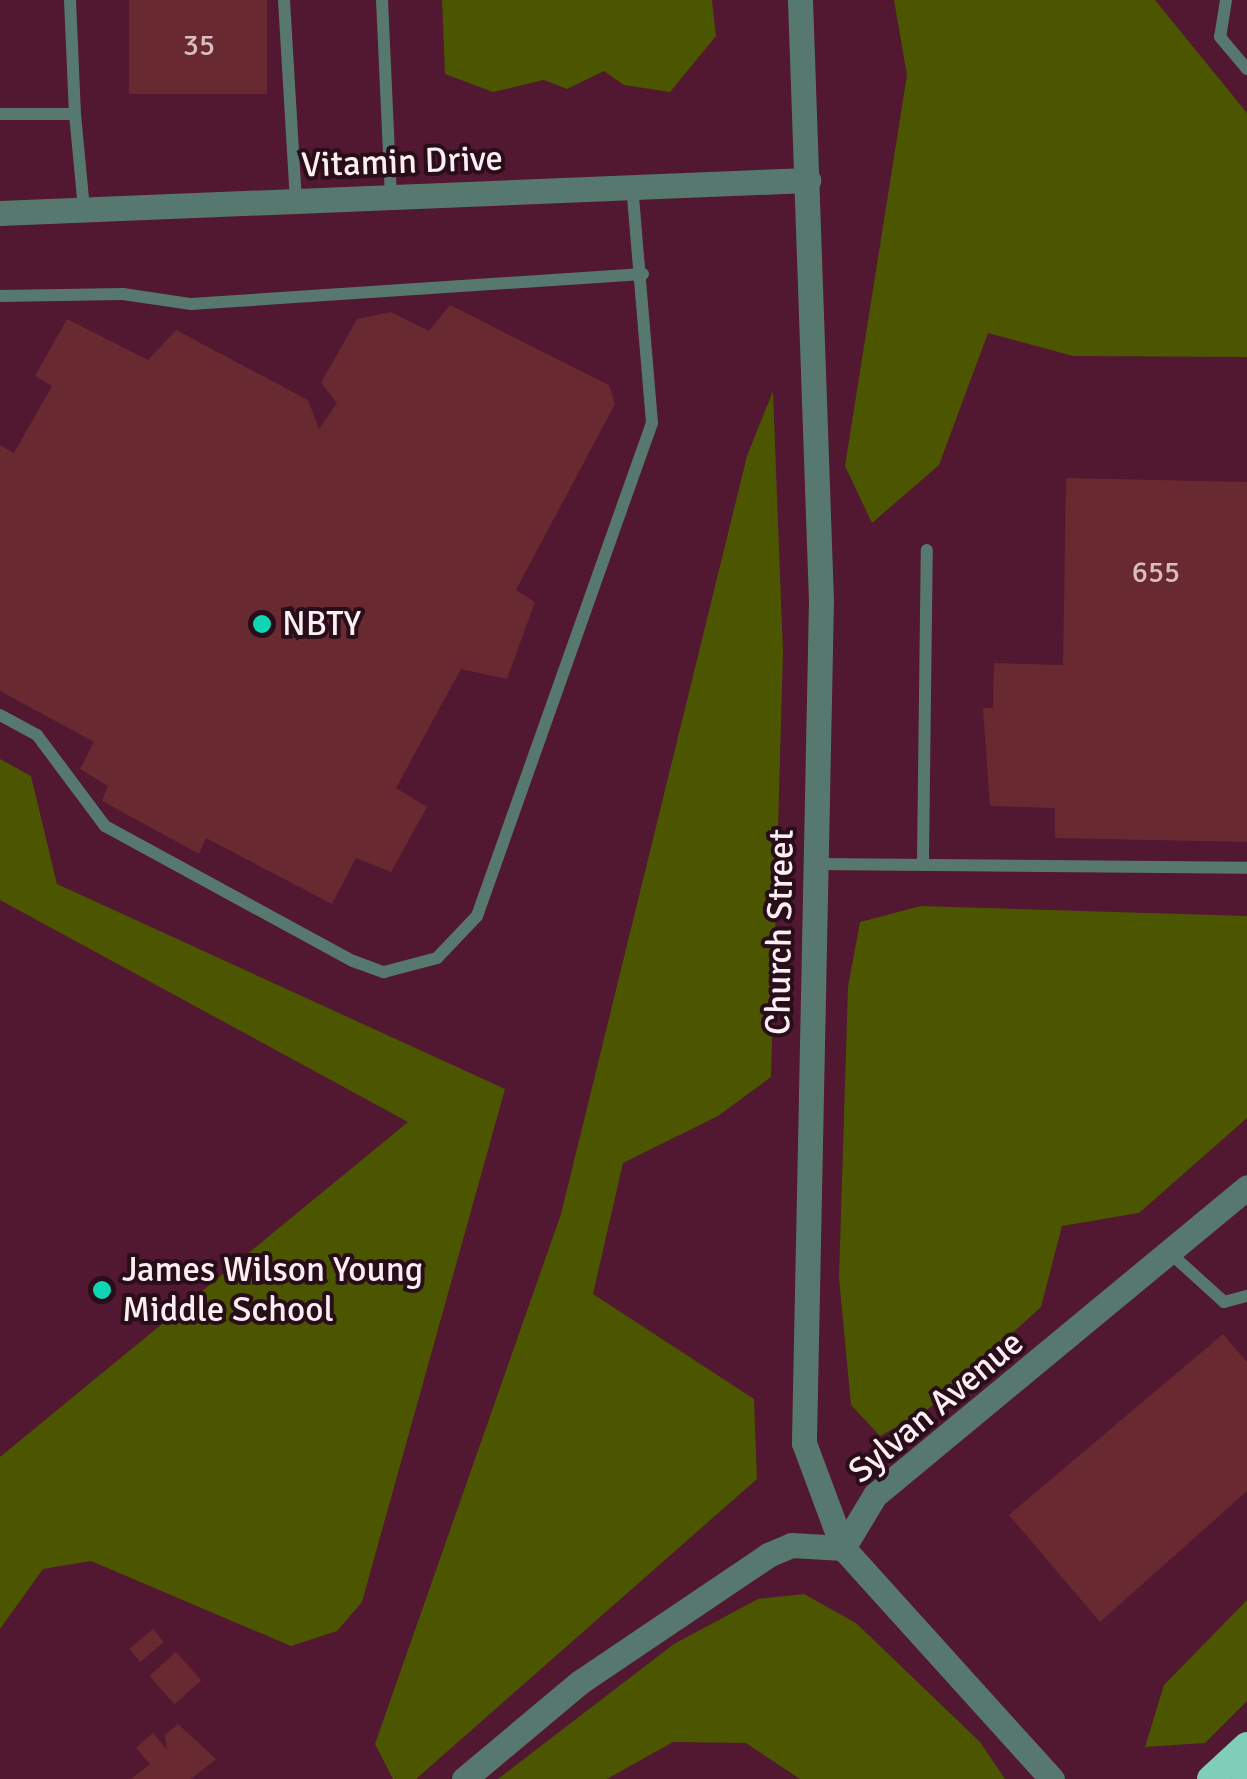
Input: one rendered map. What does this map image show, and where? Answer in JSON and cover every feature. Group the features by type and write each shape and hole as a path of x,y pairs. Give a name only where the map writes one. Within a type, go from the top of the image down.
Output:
{"highway":[{"path":"1211,1779 1247,1746"}],"street":[{"name":"Church Street","path":"800,0 821,600 804,1443 843,1548 1052,1779"},
{"name":"Vitamin Drive","path":"0,213 808,180"},
{"name":"Sylvan Avenue","path":"843,1548 876,1495 1247,1187"},
{"path":"464,1779 580,1682 672,1623 768,1554 791,1545 843,1548"}],"lane":[{"path":"70,0 84,210"},
{"path":"284,0 296,201"},
{"path":"382,0 391,197"},
{"path":"1226,0 1220,37 1247,69"},
{"path":"0,114 75,114"},
{"path":"0,715 36,735 106,826 354,961 384,972 437,958 478,916 652,423 643,274 632,187"},
{"path":"0,296 123,294 191,304 643,274"},
{"path":"923,859 927,550"},
{"path":"816,864 923,859 1247,868"},
{"path":"1170,1253 1224,1302 1247,1296"}],"green space":[{"path":"442,0 712,0 716,36 670,92 624,85 604,71 567,89 544,80 493,92 445,74"},
{"path":"894,0 1155,0 1247,113 1247,357 1073,356 988,333 939,465 872,523 845,466 907,75"},
{"path":"773,391 783,652 771,1077 718,1116 623,1163 593,1294 754,1399 757,1479 416,1779 393,1779 375,1744 561,1214 747,456"},
{"path":"0,759 31,776 57,884 505,1089 362,1602 337,1631 291,1646 91,1561 43,1569 0,1629 0,1457 408,1122 0,900"},
{"path":"921,906 1247,916 1247,1118 1139,1213 1062,1226 1041,1307 925,1412 880,1436 851,1405 839,1278 848,987 860,922"},
{"path":"804,1594 856,1623 980,1742 1005,1779 800,1779 746,1743 673,1742 607,1779 498,1779 674,1644 758,1599"},
{"path":"1247,1600 1247,1701 1205,1743 1145,1747 1164,1685"}],"building":[{"path":"129,0 267,0 267,94 129,94"},
{"name":"NBTY","path":"450,305 609,385 615,404 516,590 535,602 507,679 461,669 396,788 427,807 391,872 356,858 332,904 206,838 199,854 102,801 108,786 80,769 94,742 0,691 0,445 14,453 52,386 35,376 67,319 148,360 176,330 308,400 319,429 337,403 321,383 357,319 391,312 429,331"},
{"path":"1066,478 1247,482 1247,842 1055,838 1055,808 990,806 983,708 993,708 994,663 1063,665"},
{"path":"1223,1334 1247,1362 1247,1491 1100,1622 1009,1515"},
{"path":"153,1629 164,1642 140,1662 129,1649"},
{"path":"176,1652 201,1680 175,1704 149,1676"},
{"path":"178,1724 216,1759 191,1779 131,1779 150,1764 136,1748 153,1733 167,1750 165,1735"}],"place":[{"name":"NBTY","path":"262,624"},
{"name":"James Wilson Young Middle School","path":"102,1290"}]}
